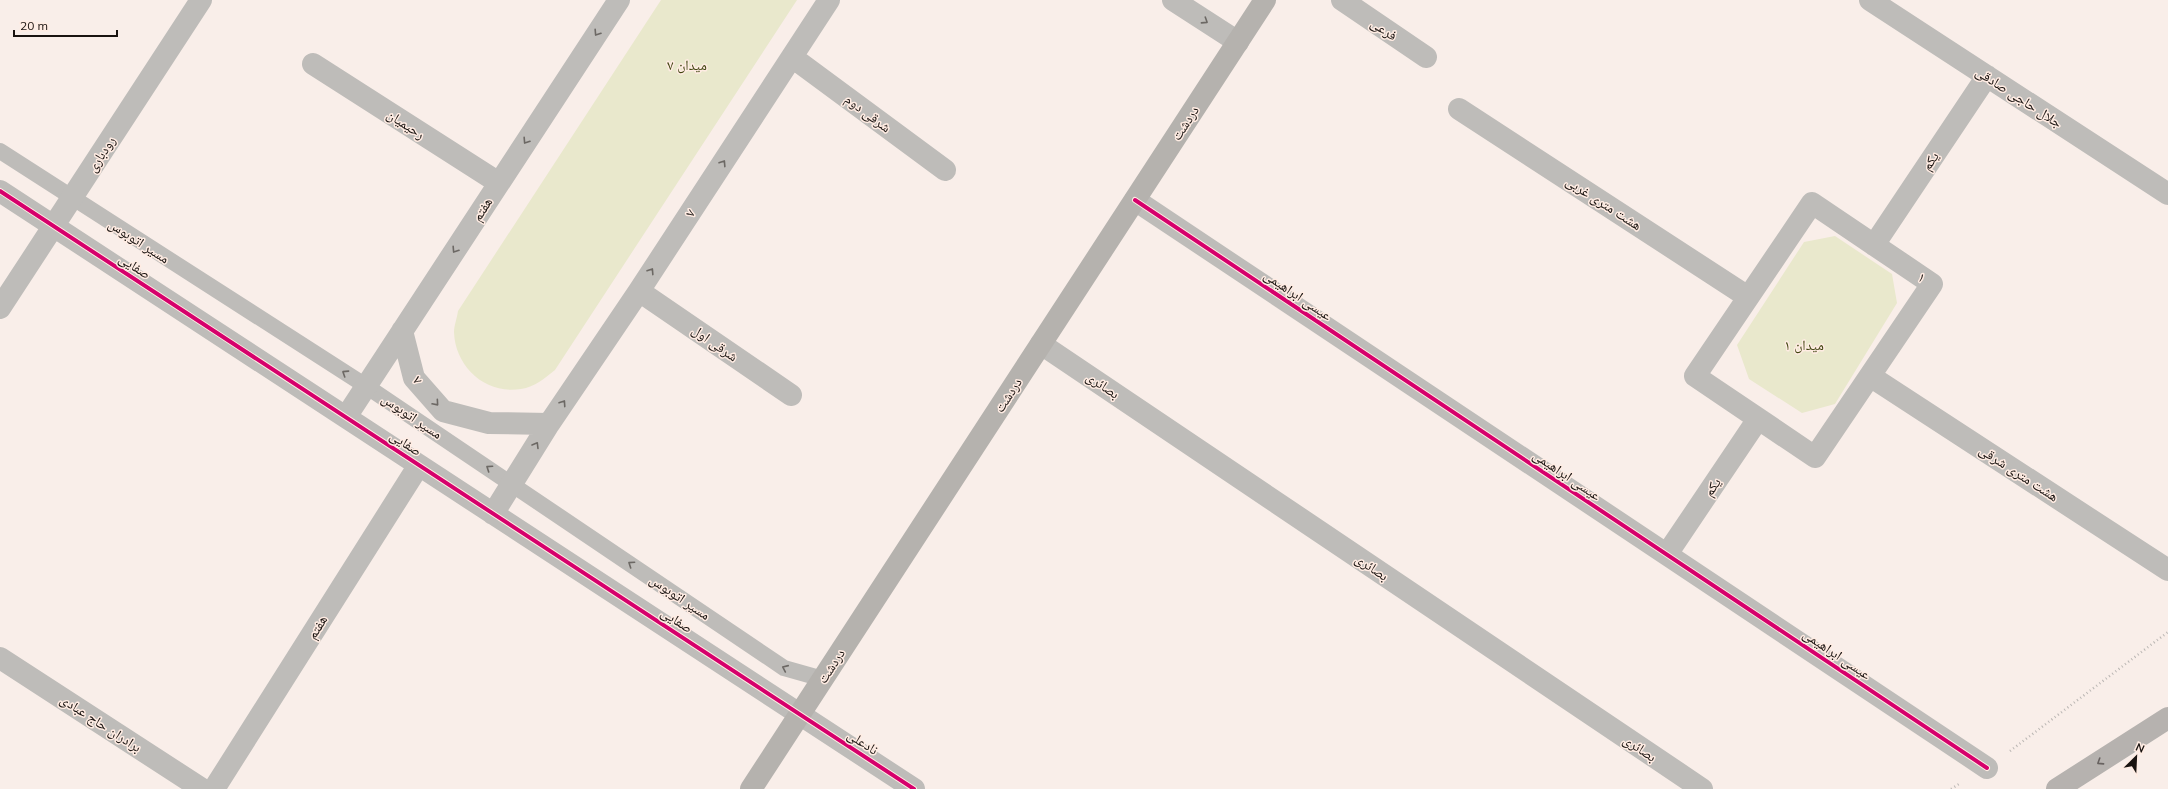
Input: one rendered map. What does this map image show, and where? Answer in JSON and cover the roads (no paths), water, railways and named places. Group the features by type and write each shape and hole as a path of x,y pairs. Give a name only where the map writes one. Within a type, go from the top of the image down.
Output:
{"highway":[{"path":"2057,789 2168,718"}],"main road":[{"name":"دردشت","path":"751,789 1265,0"}],"street":[{"name":"رودباری","path":"0,308 201,0"},
{"name":"هفتم","path":"346,417 619,0"},
{"name":"۷","path":"493,514 549,424 639,291 829,0"},
{"path":"1173,0 1238,42"},
{"name":"فرعی","path":"1342,0 1426,57"},
{"name":"جلال حاجی صادقی","path":"1870,0 2168,194"},
{"name":"شرقی دوم","path":"792,57 944,170"},
{"name":"رحیمیان","path":"313,64 499,183"},
{"name":"یکم","path":"1874,245 1987,76"},
{"name":"هشت متری غربی","path":"1459,109 1748,297"},
{"name":"صفایی","path":"0,192 800,714"},
{"name":"عیسی ابراهیمی","path":"1135,200 1987,768"},
{"name":"۱","path":"1812,203 1874,245 1932,284 1815,457 1695,376 1812,203"},
{"name":"شرقی اول","path":"639,291 790,395"},
{"name":"۷","path":"402,331 414,378 443,411 489,423 549,424"},
{"name":"بصائری","path":"1041,344 1702,789"},
{"name":"هشت متری شرقی","path":"1870,376 2168,570"},
{"name":"یکم","path":"1667,554 1758,419"},
{"name":"هفتم","path":"214,789 419,465"},
{"name":"برادران حاج عبادی","path":"0,658 202,789"},
{"name":"نادعلی","path":"800,714 914,789"}],"lane":[{"name":"مسیر اتوبوس","path":"0,151 366,386 513,483 784,668 823,679"}],"park label":[{"name":"میدان ۷","path":"687,65"},
{"name":"میدان ۱","path":"1804,345"}]}
